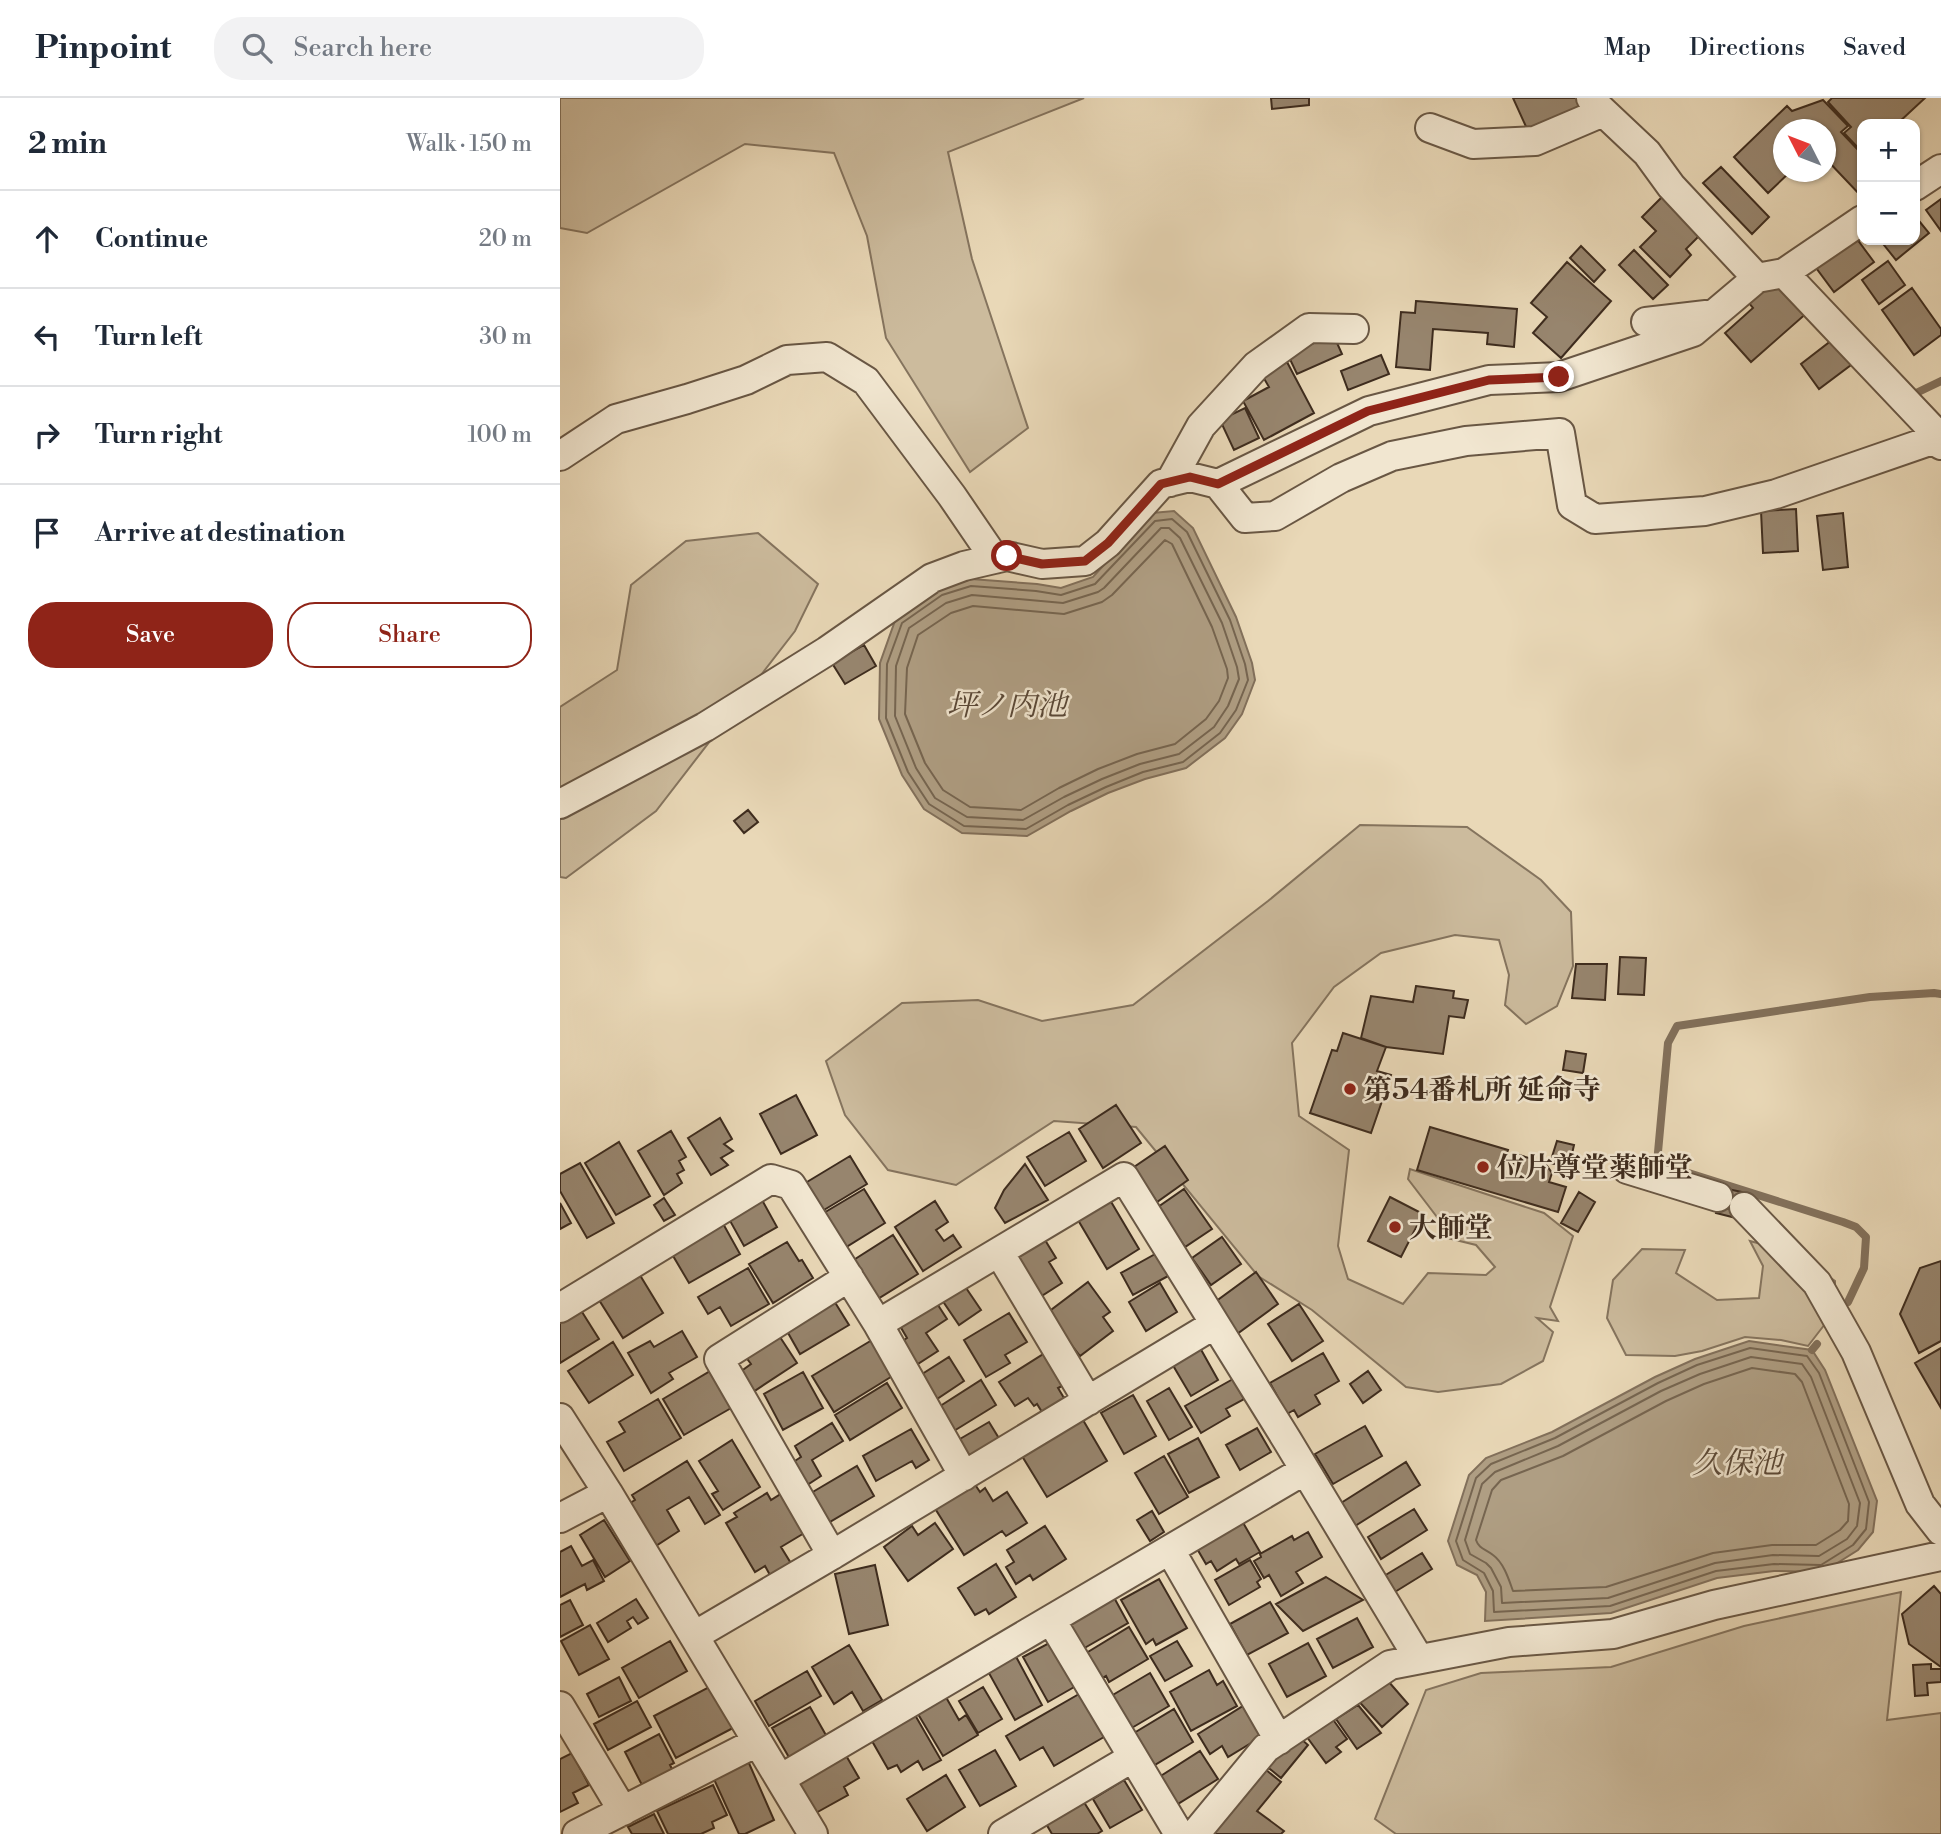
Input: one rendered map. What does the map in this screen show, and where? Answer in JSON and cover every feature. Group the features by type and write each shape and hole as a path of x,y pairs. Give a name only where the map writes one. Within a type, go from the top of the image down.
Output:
{"street":[{"path":"1430,128 1473,144 1535,141 1597,105 1647,153 1671,186 1757,278"},
{"path":"1920,183 1941,169"},
{"path":"1218,484 1368,411 1489,380 1559,377 1693,332 1757,278 1784,273 1857,223"},
{"path":"560,804 728,713 827,651 932,578 964,566 1007,556 1042,564 1085,561 1108,543 1161,484 1190,477 1218,484 1245,518 1275,516 1341,478 1392,456 1466,441 1560,433 1572,505 1595,519 1717,509 1776,494 1939,442 1933,429 1784,273"},
{"path":"1646,322 1714,314"},
{"path":"1170,482 1201,426 1256,366 1309,328 1354,329"},
{"path":"560,456 616,419 746,380 787,360 827,357 866,381 952,496 995,559"},
{"path":"1627,1169 1731,1202 1817,1283 1856,1352 1920,1504 1941,1531"},
{"path":"878,1324 1124,1177 1419,1659"},
{"path":"560,1308 771,1179 791,1185 878,1324 964,1476"},
{"path":"999,1252 1088,1401"},
{"path":"832,1555 719,1359 849,1277"},
{"path":"694,1636 1215,1324"},
{"path":"560,1418 813,1834"},
{"path":"780,1779 1305,1470"},
{"path":"560,1518 608,1493"},
{"path":"1170,1550 1279,1740"},
{"path":"1195,1834 1266,1748 1390,1665 1509,1643 1613,1634 1714,1605 1941,1556"},
{"path":"1051,1620 1179,1834"},
{"path":"560,1706 623,1811"},
{"path":"577,1834 757,1742"},
{"path":"1003,1834 1132,1758"}],"shaded area":[{"path":"560,98 1084,98 948,152 972,259 1028,428 970,472 886,338 867,236 834,153 745,144 587,233 560,228"},
{"path":"758,533 818,584 795,631 656,811 566,878 560,877 560,707 617,670 631,585 686,541"},
{"path":"1360,825 1467,827 1541,880 1571,912 1573,966 1557,1006 1526,1024 1505,1005 1509,975 1499,940 1455,935 1381,953 1334,987 1292,1043 1299,1116 1349,1150 1338,1246 1348,1279 1403,1304 1428,1273 1486,1275 1495,1267 1476,1245 1439,1236 1440,1221 1408,1179 1410,1169 1544,1213 1573,1236 1550,1307 1558,1321 1537,1318 1553,1332 1543,1361 1501,1384 1438,1392 1406,1387 1312,1310 1258,1276 1136,1127 1054,1121 956,1185 888,1170 845,1115 826,1061 902,1003 978,1000 1042,1021 1133,1005 1268,901"},
{"path":"1750,1241 1798,1254 1835,1281 1835,1311 1808,1346 1781,1340 1745,1337 1702,1351 1675,1356 1626,1355 1607,1318 1613,1280 1642,1249 1685,1250 1676,1273 1717,1300 1759,1298 1763,1266"},
{"path":"1901,1592 1887,1720 1941,1713 1941,1834 1396,1834 1375,1819 1426,1690 1481,1673 1611,1667 1744,1626"}],"water":[{"name":"坪ノ内池","path":"1174,511 1193,528 1236,617 1252,663 1255,680 1242,714 1225,738 1186,768 1108,793 1027,836 962,833 924,809 902,775 879,719 880,663 896,618 939,589 971,579 1061,588 1093,577 1152,513"},
{"name":"久保池","path":"1749,1341 1812,1350 1825,1370 1877,1501 1873,1532 1858,1550 1823,1572 1774,1571 1717,1578 1611,1613 1485,1621 1486,1592 1477,1575 1457,1565 1448,1541 1469,1475 1486,1458 1552,1432 1655,1377 1695,1359"}],"building":[{"path":"1271,98 1309,98 1309,105 1272,109"},
{"path":"1513,98 1577,98 1583,107 1528,131"},
{"path":"1832,98 1925,98 1902,119 1857,119 1857,147 1844,133 1851,127 1828,102"},
{"path":"1823,100 1848,126 1841,132 1857,149 1857,192 1836,170 1836,119 1773,119 1787,106 1792,111"},
{"path":"1773,119 1773,182 1780,182 1768,193 1734,157"},
{"path":"1721,167 1769,217 1752,234 1703,183"},
{"path":"1662,197 1700,235 1686,249 1691,255 1670,277 1640,247 1656,231 1642,217"},
{"path":"1941,199 1941,231 1926,210"},
{"path":"1920,222 1929,233 1920,240"},
{"path":"1854,235 1857,245 1861,245 1874,262 1834,292 1811,261"},
{"path":"1884,245 1914,245 1896,260"},
{"path":"1581,246 1605,270 1594,282 1570,258"},
{"path":"1634,250 1668,285 1653,299 1619,265"},
{"path":"1888,261 1905,285 1879,304 1862,280"},
{"path":"1567,262 1611,301 1561,358 1533,333 1547,317 1531,303"},
{"path":"1778,277 1809,311 1751,362 1725,333 1753,308 1749,303"},
{"path":"1912,288 1941,329 1941,335 1914,355 1882,310"},
{"path":"1416,301 1517,309 1514,347 1487,344 1488,333 1433,329 1430,370 1396,367 1401,312 1415,313"},
{"path":"1333,334 1342,354 1297,374 1288,355"},
{"path":"1836,337 1855,362 1819,389 1801,364"},
{"path":"1381,355 1389,374 1348,390 1341,371"},
{"path":"1287,362 1314,413 1264,440 1243,401 1269,387 1262,375"},
{"path":"1245,408 1259,438 1234,450 1220,420"},
{"path":"1796,509 1798,551 1763,553 1761,511"},
{"path":"1843,513 1848,567 1823,570 1817,516"},
{"path":"864,645 876,666 845,684 832,663"},
{"path":"748,810 758,822 744,833 734,821"},
{"path":"1620,957 1646,958 1644,995 1618,994"},
{"path":"1576,964 1607,964 1605,1000 1572,998"},
{"path":"1416,986 1454,991 1453,998 1468,1000 1464,1018 1449,1016 1443,1054 1386,1047 1361,1038 1371,996 1413,1002"},
{"path":"1343,1033 1386,1047 1377,1071 1391,1075 1371,1133 1310,1113 1332,1050 1337,1051"},
{"path":"1566,1051 1586,1054 1583,1073 1563,1070"},
{"path":"796,1095 817,1135 781,1154 760,1114"},
{"path":"1116,1105 1141,1143 1103,1168 1079,1129"},
{"path":"720,1118 732,1139 724,1144 733,1151 721,1158 728,1165 711,1175 688,1138"},
{"name":"位片尊堂薬師堂","path":"1430,1127 1508,1150 1504,1161 1513,1163 1516,1154 1545,1163 1552,1173 1549,1182 1566,1187 1558,1212 1417,1170"},
{"path":"671,1131 686,1157 679,1161 684,1170 677,1174 682,1183 664,1195 638,1151"},
{"path":"1069,1132 1086,1161 1045,1186 1027,1157"},
{"path":"1557,1141 1574,1145 1569,1167 1550,1163"},
{"path":"619,1142 650,1196 616,1215 585,1163"},
{"path":"1165,1146 1188,1180 1157,1202 1134,1167"},
{"path":"850,1156 867,1184 819,1213 802,1185"},
{"path":"580,1163 614,1223 587,1238 560,1191 560,1174"},
{"path":"1025,1164 1048,1200 1005,1223 995,1208 1004,1190"},
{"path":"1723,1188 1742,1192 1736,1218 1716,1213"},
{"path":"864,1189 885,1223 843,1249 822,1214"},
{"path":"1184,1189 1212,1229 1185,1247 1158,1207"},
{"path":"1579,1192 1595,1202 1578,1232 1561,1223"},
{"name":"大師堂","path":"1390,1197 1423,1214 1401,1257 1368,1241"},
{"path":"664,1198 675,1215 664,1221 654,1205"},
{"path":"762,1200 777,1227 744,1246 729,1219"},
{"path":"1110,1200 1139,1249 1107,1269 1078,1220"},
{"path":"935,1201 948,1222 936,1230 944,1241 953,1235 961,1247 923,1271 895,1227"},
{"path":"560,1203 571,1223 560,1229"},
{"path":"721,1220 740,1254 689,1283 669,1249"},
{"path":"893,1235 918,1274 876,1300 852,1261"},
{"path":"1222,1237 1241,1264 1211,1285 1192,1258"},
{"path":"1045,1240 1056,1258 1049,1262 1062,1283 1040,1297 1017,1258"},
{"path":"787,1242 813,1278 773,1303 749,1264"},
{"path":"1157,1253 1170,1275 1133,1295 1121,1273"},
{"path":"1941,1261 1941,1341 1919,1353 1900,1314 1920,1268"},
{"path":"635,1267 663,1313 623,1338 594,1292"},
{"path":"748,1268 769,1304 731,1326 720,1307 708,1314 698,1297"},
{"path":"1256,1272 1278,1304 1237,1334 1215,1302"},
{"path":"962,1282 981,1310 959,1325 940,1297"},
{"path":"1088,1282 1110,1312 1103,1317 1113,1331 1080,1356 1047,1313"},
{"path":"1160,1283 1177,1312 1146,1331 1129,1302"},
{"path":"831,1296 849,1325 800,1354 783,1324"},
{"path":"936,1302 947,1319 926,1333 938,1351 910,1369 895,1346 907,1338 900,1326"},
{"path":"577,1304 599,1339 560,1363 560,1314"},
{"path":"1299,1304 1323,1341 1292,1361 1268,1324"},
{"path":"1009,1313 1027,1342 1005,1355 1010,1363 986,1377 964,1340"},
{"path":"682,1331 697,1357 669,1373 673,1379 651,1393 628,1353 650,1341 654,1347"},
{"path":"778,1334 797,1363 753,1392 740,1372 751,1364 745,1356"},
{"path":"872,1340 894,1375 834,1412 812,1376"},
{"path":"613,1342 633,1375 589,1403 568,1371"},
{"path":"1199,1346 1218,1380 1191,1396 1171,1362"},
{"path":"1941,1348 1941,1408 1915,1363"},
{"path":"1045,1353 1064,1385 1058,1388 1064,1398 1042,1412 1037,1404 1034,1406 1028,1398 1015,1406 999,1382"},
{"path":"1323,1353 1339,1381 1315,1395 1320,1404 1298,1417 1294,1410 1287,1414 1270,1383"},
{"path":"949,1357 964,1381 934,1401 919,1376"},
{"path":"712,1370 733,1407 684,1435 663,1399"},
{"path":"1368,1371 1381,1390 1363,1403 1350,1384"},
{"path":"803,1372 823,1408 783,1430 764,1394"},
{"path":"1233,1379 1244,1399 1226,1409 1230,1416 1201,1433 1185,1406"},
{"path":"981,1380 996,1405 949,1434 934,1410"},
{"path":"887,1383 902,1408 850,1440 835,1415"},
{"path":"1169,1388 1192,1427 1169,1440 1147,1401"},
{"path":"1133,1395 1156,1436 1124,1454 1101,1413"},
{"path":"658,1399 681,1438 624,1471 607,1442 625,1432 619,1422"},
{"path":"1083,1420 1107,1461 1047,1497 1022,1456"},
{"path":"989,1422 1000,1440 975,1455 959,1454 953,1443"},
{"path":"832,1423 843,1441 812,1460 821,1476 801,1489 787,1466 801,1457 795,1446"},
{"path":"1365,1426 1382,1456 1333,1484 1315,1454"},
{"path":"1257,1428 1271,1452 1240,1470 1226,1445"},
{"path":"911,1429 929,1460 916,1468 912,1461 876,1481 863,1456"},
{"path":"1198,1438 1219,1477 1189,1493 1168,1454"},
{"path":"732,1440 760,1487 723,1510 712,1494 718,1491 699,1461"},
{"path":"1164,1456 1188,1497 1159,1514 1135,1473"},
{"path":"687,1461 720,1515 705,1524 689,1497 667,1510 679,1531 648,1551 622,1508 635,1500 632,1495"},
{"path":"1406,1462 1420,1485 1355,1526 1341,1503"},
{"path":"857,1466 874,1496 828,1523 811,1493"},
{"path":"970,1477 980,1492 985,1488 993,1501 1007,1492 1027,1523 1006,1536 1002,1531 964,1555 931,1502"},
{"path":"787,1490 811,1529 781,1547 792,1565 771,1577 765,1566 755,1572 726,1523 737,1517 734,1513 767,1493 771,1500"},
{"path":"1414,1509 1427,1530 1381,1559 1368,1537"},
{"path":"1152,1511 1164,1532 1150,1541 1137,1520"},
{"path":"1238,1514 1260,1552 1239,1564 1236,1559 1217,1571 1211,1561 1206,1564 1192,1540"},
{"path":"604,1520 630,1561 605,1577 580,1535"},
{"path":"935,1523 953,1549 908,1581 884,1547 912,1526 918,1535"},
{"path":"1045,1526 1066,1559 1033,1580 1030,1575 1016,1584 1006,1567 1014,1562 1007,1550"},
{"path":"1308,1532 1322,1557 1296,1572 1303,1583 1281,1596 1269,1575 1264,1578 1254,1561 1261,1557 1260,1554 1292,1536 1294,1540"},
{"path":"571,1546 582,1566 593,1560 604,1581 587,1590 585,1584 560,1597 560,1552"},
{"path":"1422,1553 1432,1569 1390,1595 1379,1579"},
{"path":"1250,1560 1261,1579 1257,1582 1260,1587 1229,1605 1215,1580"},
{"path":"996,1564 1016,1597 989,1614 986,1609 975,1615 958,1588"},
{"path":"875,1565 888,1625 849,1634 835,1574"},
{"path":"1326,1577 1363,1600 1303,1631 1276,1604"},
{"path":"1159,1579 1187,1628 1156,1645 1153,1639 1146,1644 1121,1600"},
{"path":"1934,1586 1941,1594 1941,1667 1909,1644 1902,1614"},
{"path":"1111,1592 1128,1623 1081,1650 1064,1620"},
{"path":"636,1599 648,1618 638,1624 633,1617 627,1621 631,1628 608,1642 597,1623"},
{"path":"570,1600 583,1625 560,1637 560,1605"},
{"path":"1270,1602 1288,1633 1247,1655 1230,1624"},
{"path":"1357,1618 1373,1647 1333,1668 1317,1639"},
{"path":"590,1625 609,1659 579,1675 561,1641"},
{"path":"1129,1627 1148,1659 1109,1682 1106,1676 1099,1680 1083,1655"},
{"path":"670,1641 687,1671 639,1698 622,1668"},
{"path":"1177,1641 1192,1666 1165,1681 1150,1656"},
{"path":"1051,1642 1076,1686 1048,1702 1023,1657"},
{"path":"1308,1643 1326,1676 1287,1697 1269,1664"},
{"path":"849,1645 882,1700 863,1711 852,1692 834,1704 812,1667"},
{"path":"1013,1651 1042,1705 1015,1720 985,1666"},
{"path":"1931,1664 1931,1669 1941,1669 1941,1682 1927,1683 1928,1695 1915,1696 1913,1665"},
{"path":"1209,1670 1217,1685 1223,1681 1237,1706 1191,1731 1170,1692"},
{"path":"807,1671 821,1696 769,1726 755,1701"},
{"path":"1150,1673 1169,1706 1130,1729 1111,1696"},
{"path":"1382,1674 1408,1704 1382,1727 1355,1697"},
{"path":"619,1677 631,1701 599,1717 587,1694"},
{"path":"711,1686 733,1728 676,1758 654,1716"},
{"path":"983,1687 1002,1719 978,1733 959,1701"},
{"path":"943,1692 959,1720 966,1715 978,1735 943,1756 915,1709"},
{"path":"1079,1694 1104,1737 1054,1766 1043,1747 1020,1760 1006,1736"},
{"path":"637,1701 651,1727 608,1750 594,1724"},
{"path":"1358,1705 1381,1733 1357,1749 1336,1719"},
{"path":"1243,1706 1261,1737 1228,1757 1222,1746 1210,1754 1198,1734"},
{"path":"810,1707 827,1737 790,1759 772,1728"},
{"path":"1174,1709 1193,1742 1153,1766 1134,1733"},
{"path":"1329,1714 1347,1739 1336,1747 1341,1752 1326,1763 1304,1733"},
{"path":"915,1715 941,1760 923,1770 918,1761 901,1772 897,1765 888,1769 872,1741"},
{"path":"1293,1732 1308,1745 1281,1778 1265,1765"},
{"path":"659,1734 674,1763 670,1765 673,1771 643,1787 625,1752"},
{"path":"995,1750 1016,1786 980,1806 959,1770"},
{"path":"1200,1751 1218,1779 1173,1807 1156,1779"},
{"path":"844,1752 859,1778 844,1787 848,1795 814,1814 796,1780"},
{"path":"572,1753 589,1785 573,1793 578,1803 560,1812 560,1759"},
{"path":"748,1761 774,1820 745,1834 739,1834 713,1777"},
{"path":"1260,1765 1281,1782 1257,1811 1284,1831 1281,1834 1205,1834"},
{"path":"946,1775 965,1807 927,1831 907,1799"},
{"path":"1124,1780 1142,1810 1110,1828 1093,1799"},
{"path":"713,1785 727,1815 712,1822 714,1828 701,1834 668,1834 657,1811"},
{"path":"1082,1799 1102,1831 1097,1834 1052,1834 1045,1822"},
{"path":"654,1814 664,1834 632,1834 628,1827"}],"waterway":[{"path":"1915,396 1912,395 1941,381"},
{"path":"1848,1302 1864,1268 1866,1237 1856,1227 1657,1163 1668,1043 1677,1026 1870,997 1941,994"},
{"path":"1812,1350 1817,1344"}],"place":[{"name":"第54番札所 延命寺","path":"1350,1089"},
{"name":"位片尊堂薬師堂","path":"1483,1167"},
{"name":"大師堂","path":"1395,1227"}],"route":[{"path":"1007,556 1042,564 1085,561 1108,543 1161,484 1190,477 1218,484 1368,411 1489,380 1559,377"}]}
